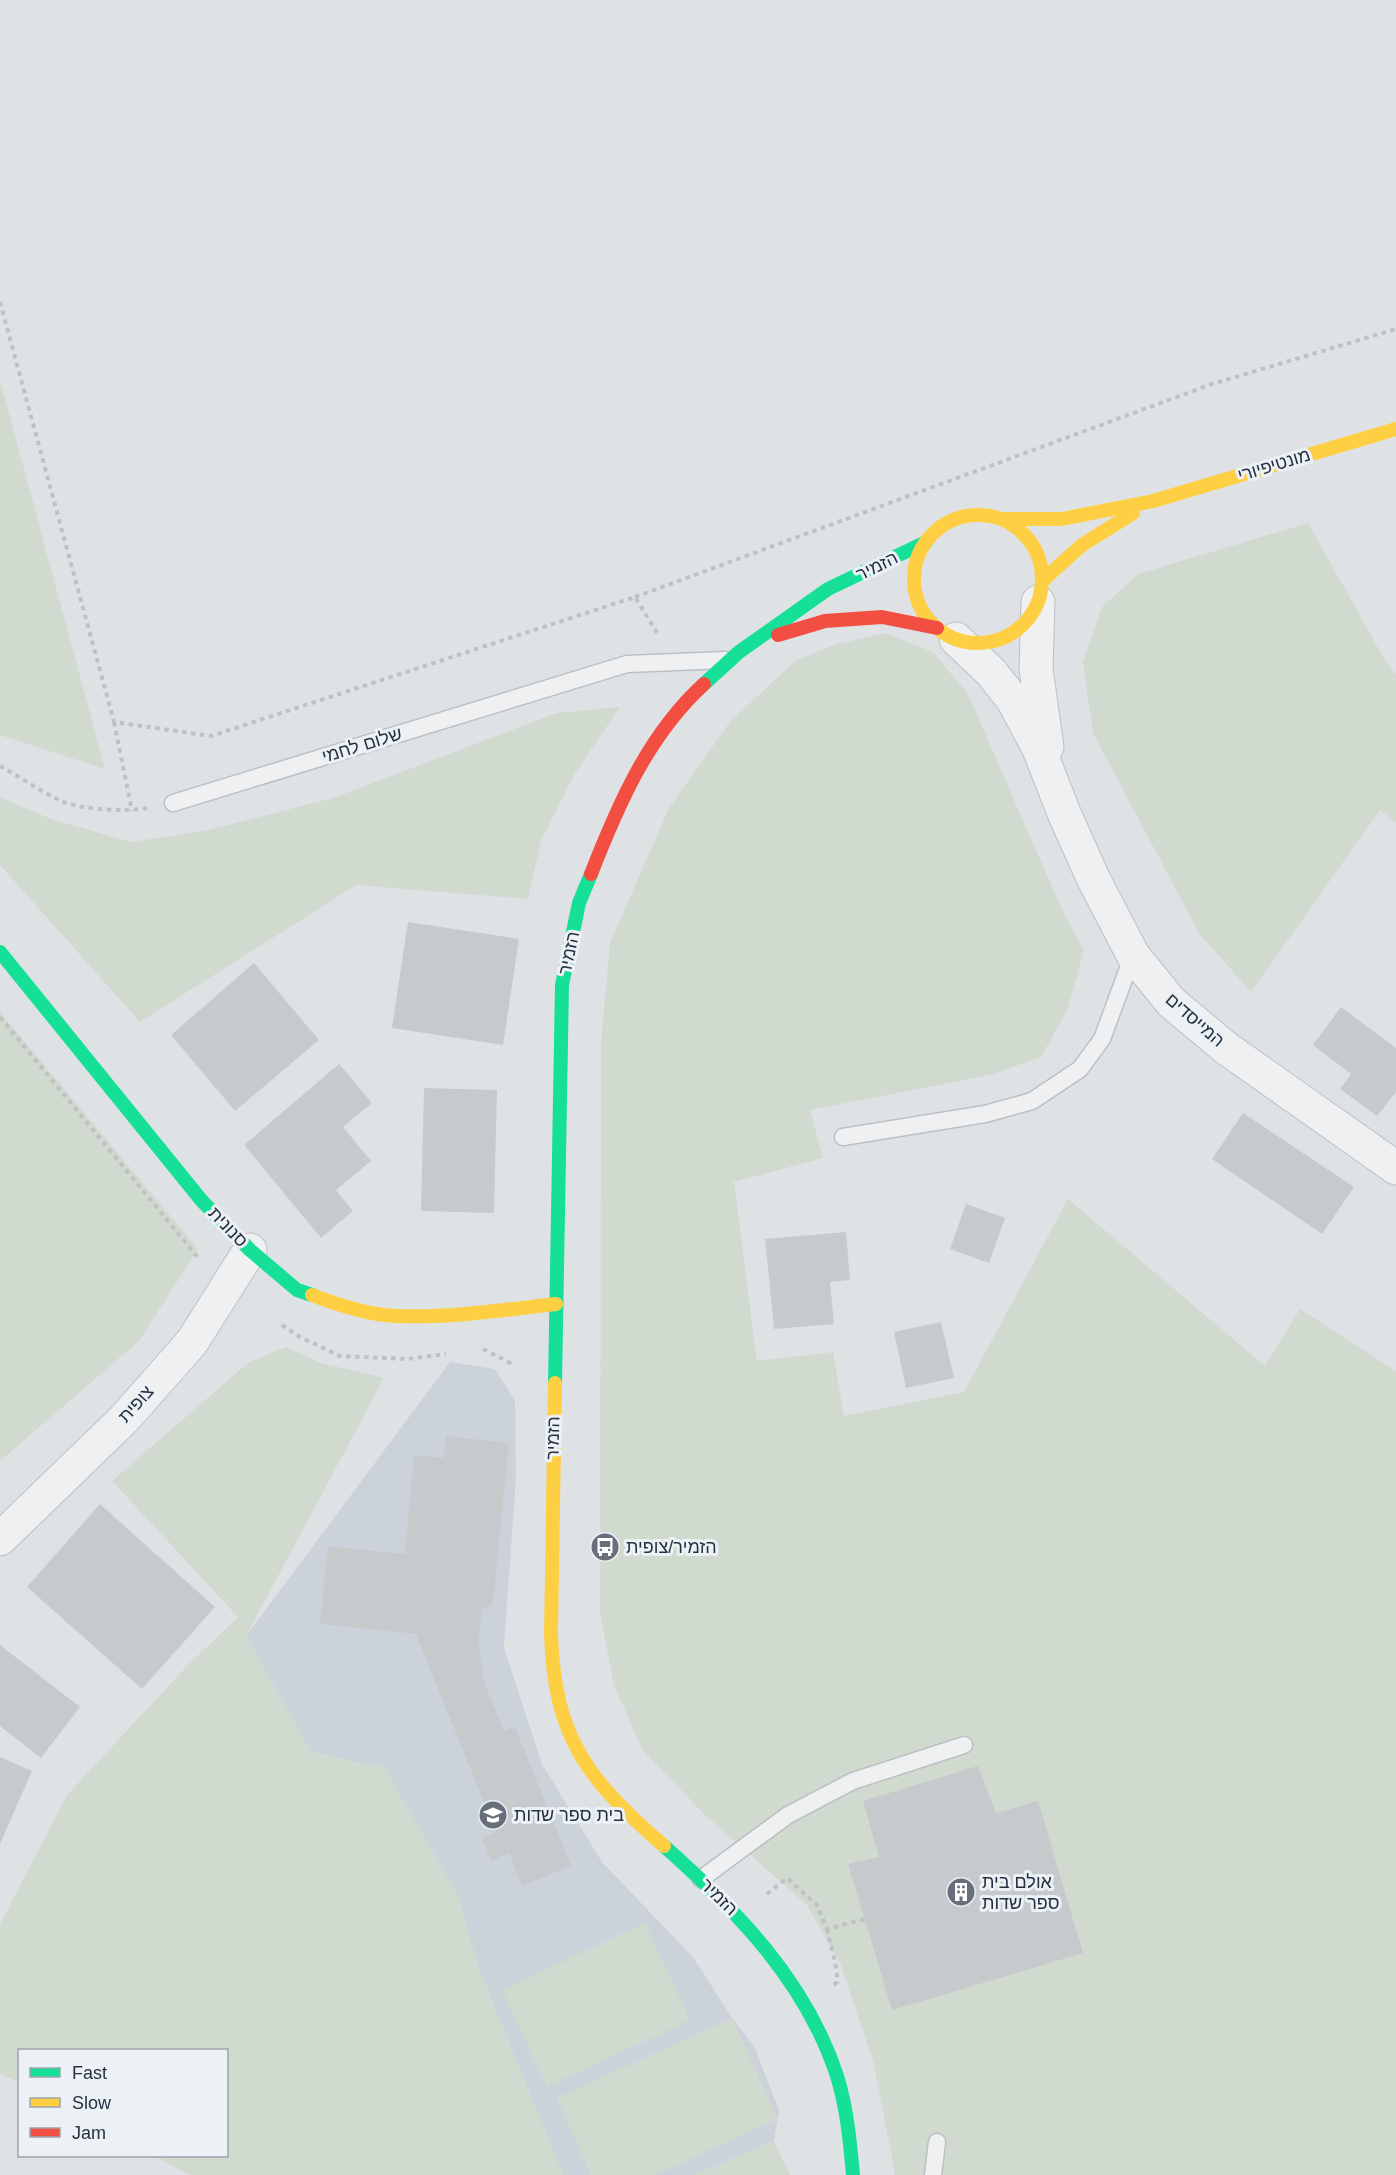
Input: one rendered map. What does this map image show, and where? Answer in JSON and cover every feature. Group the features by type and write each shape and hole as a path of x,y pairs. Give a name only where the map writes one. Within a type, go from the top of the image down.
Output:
{"street":[{"name":"מונטיפיורי","path":"1000,519 1062,519 1153,501 1396,429"},
{"name":"מונטיפיורי","path":"1040,591 1082,545 1153,501"},
{"path":"980,514 1000,519 1018,528 1031,543 1039,560 1040,591 1029,619 1014,632 995,641 976,643 947,634 925,613 916,597 914,578 917,559 926,542 940,527 959,518 980,514"},
{"name":"הזמיר","path":"853,2175 848,2127 836,2076 817,2028 792,1982 759,1937 701,1879 630,1816 592,1775 570,1738 558,1699 550,1658 562,985 579,903 612,819 649,748 694,693 735,656 828,589 926,542"},
{"name":"המייסדים","path":"1040,591 1036,669 1044,734 1064,813"},
{"name":"הזמיר","path":"735,656 786,631 825,621 882,617 947,634"},
{"name":"המייסדים","path":"947,634 991,672 1012,700 1039,749 1093,878 1133,955 1171,1002 1226,1048 1396,1168"},
{"name":"סנונית","path":"0,952 202,1201 250,1250 297,1290 340,1306 394,1316 458,1315 556,1304"},
{"name":"צופית","path":"0,1539 124,1419 192,1342 250,1250"}],"lane":[{"name":"שלום לחמי","path":"172,804 627,664 676,663 735,656"},
{"path":"843,1137 985,1114 1032,1101 1080,1069 1102,1039 1133,955"},
{"path":"701,1879 788,1815 853,1781 964,1745"},
{"path":"933,2175 937,2142"}],"path":[{"path":"0,302 114,722 132,811"},
{"path":"114,722 211,736 635,597 1212,384 1396,329"},
{"path":"635,597 676,663"},
{"path":"0,766 63,802 93,808 132,811 172,804"},
{"path":"0,1017 200,1260"},
{"path":"484,1349 512,1364"},
{"path":"827,1929 837,1971 837,1982 828,1990"}],"shaded area":[{"path":"0,380 105,769 0,735"},
{"path":"1308,523 1386,662 1396,674 1396,823 1380,810 1251,992 1199,933 1093,733 1083,662 1102,607 1138,574"},
{"path":"885,633 933,652 968,694 1063,912 1084,950 1068,1009 1041,1057 990,1075 810,1110 823,1158 734,1182 757,1361 833,1352 844,1416 964,1392 1068,1199 1265,1366 1300,1309 1396,1371 1396,2175 894,2175 873,2061 840,1963 807,1905 706,1816 643,1751 614,1685 600,1613 601,1043 610,943 669,808 730,722 795,661 834,645"},
{"path":"620,707 574,775 541,841 528,899 356,885 140,1022 0,865 0,797 51,819 131,842 204,831 333,798 557,713"},
{"path":"0,1012 198,1249 139,1341 0,1461"},
{"path":"286,1347 321,1363 384,1378 246,1636 311,1752 384,1768 457,1894 478,1967 563,2175 190,2175 156,2157 228,2157 228,2049 18,2049 18,2082 0,2073 0,1924 67,1795 187,1666 238,1617 112,1481 249,1362"},
{"name":"בית ספר שדות","path":"450,1362 495,1369 515,1400 516,1478 504,1648 542,1764 602,1862 693,1957 732,2018 754,2046 779,2110 774,2141 695,2175 563,2175 478,1967 457,1894 384,1768 311,1752 246,1636"},
{"path":"645,1923 690,2020 547,2087 502,1990"},
{"path":"732,2018 778,2119 655,2175 591,2175 557,2098"},
{"path":"774,2141 790,2175 695,2175"}],"building":[{"path":"408,922 519,939 503,1045 392,1028"},
{"path":"254,963 319,1040 235,1111 171,1035"},
{"path":"1341,1007 1396,1048 1396,1092 1377,1116 1340,1089 1351,1074 1313,1045"},
{"path":"339,1064 372,1103 343,1127 371,1161 336,1190 353,1211 321,1238 244,1145"},
{"path":"424,1088 497,1090 494,1213 421,1211"},
{"path":"1243,1113 1354,1187 1322,1234 1212,1159"},
{"path":"966,1204 1005,1218 989,1263 950,1249"},
{"path":"846,1232 850,1280 830,1282 834,1324 774,1329 765,1239"},
{"path":"941,1322 954,1378 906,1388 894,1332"},
{"path":"446,1436 509,1443 493,1604 482,1610 478,1639 484,1682 504,1731 515,1727 571,1866 522,1886 509,1853 491,1861 482,1838 496,1832 416,1634 320,1624 328,1546 405,1554 414,1455 444,1458"},
{"path":"100,1504 215,1607 142,1689 27,1587"},
{"path":"0,1645 80,1707 41,1758 0,1726"},
{"path":"0,1757 32,1771 0,1844"},
{"name":"אולם בית ספר שדות","path":"978,1766 996,1813 1038,1801 1083,1953 892,2010 848,1864 879,1857 863,1801"}],"traffic: fast":[{"path":"704,684 739,652 828,589 926,542"},
{"path":"555,1383 562,985 579,903 591,874"},
{"path":"0,952 202,1201 250,1250 297,1290 312,1295"},
{"path":"664,1846 743,1922 788,1979 807,2009 824,2042 837,2076 848,2125 853,2175"}],"traffic: slow":[{"path":"1000,519 1062,519 1153,501 1396,429"},
{"path":"1043,580 1082,545 1133,513"},
{"path":"978,515 1002,520 1023,534 1037,555 1042,579 1037,603 1023,624 1002,638 978,643 954,638 933,624 919,603 914,579 919,555 933,534 954,520 978,515"},
{"path":"312,1295 353,1309 396,1316 456,1315 556,1304"},
{"path":"555,1383 551,1633 559,1701 568,1729 595,1777 614,1799 664,1846"}],"traffic: jam":[{"path":"778,635 825,621 882,617 937,628"},
{"path":"591,874 612,822 651,748 684,704 704,684"}],"place":[{"name":"הזמיר/צופית","path":"605,1547"},
{"name":"בית ספר שדות","path":"493,1815"},
{"name":"אולם בית ספר שדות","path":"961,1892"}]}
